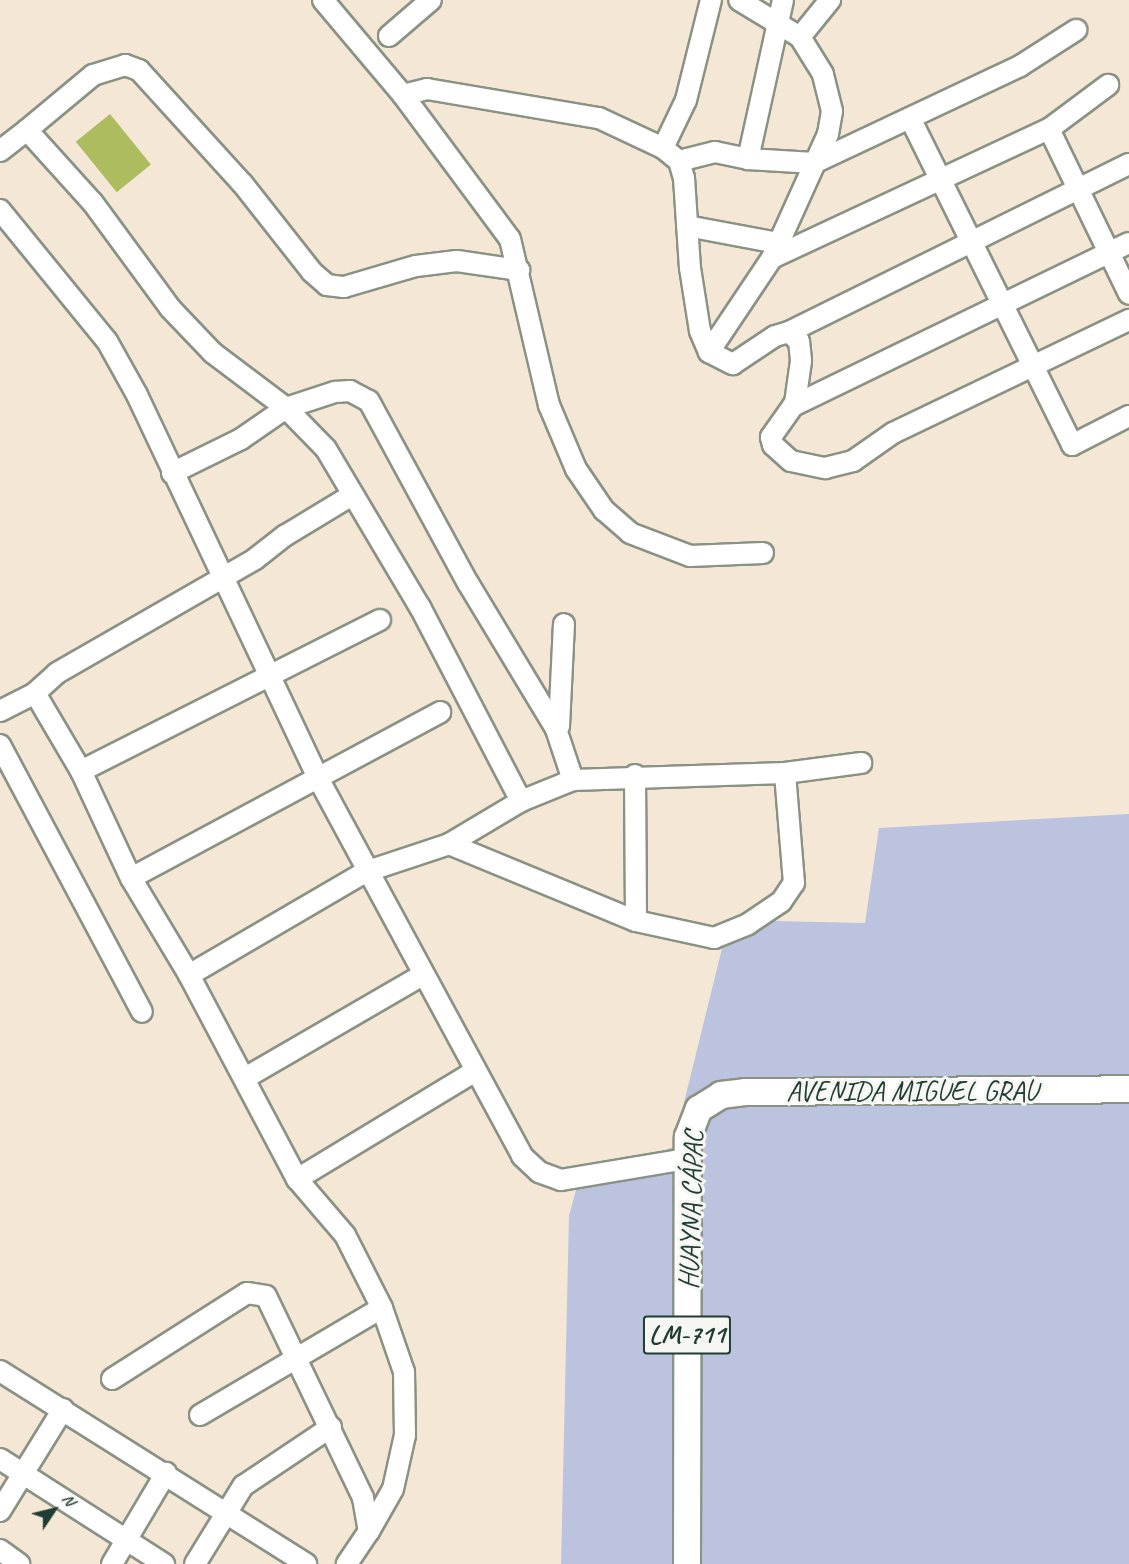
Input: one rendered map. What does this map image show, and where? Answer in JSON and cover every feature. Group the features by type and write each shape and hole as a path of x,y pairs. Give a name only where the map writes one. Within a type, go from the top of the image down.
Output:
{"main road":[{"name":"AVENIDA MIGUEL GRAU","path":"699,1109 721,1095 745,1092 1129,1089"},
{"name":"HUAYNA CÁPAC","path":"687,1564 687,1160 688,1137 699,1109"}],"street":[{"path":"323,0 404,95 510,239 549,405 576,469 604,510 630,533 690,556 764,553"},
{"path":"389,36 430,0"},
{"path":"663,148 686,100 711,0"},
{"path":"709,352 775,250 828,134 832,111 823,74 800,37 739,0"},
{"path":"748,159 780,24 783,0"},
{"path":"800,37 830,0"},
{"path":"679,161 715,152 748,159 814,163 1020,66 1076,30"},
{"path":"0,151 93,75 125,64 139,70 242,183 312,272 327,285 344,287 416,266 457,261 519,270"},
{"path":"687,226 775,250 1049,129 1108,86"},
{"path":"404,95 427,89 599,118 663,148 679,161 684,178 687,226 700,332 709,352 733,364 775,336 789,332 1129,164"},
{"path":"910,118 973,241 1072,445 1129,416"},
{"path":"1049,129 1129,294"},
{"path":"27,130 93,203 170,309 213,353 286,408 326,449 420,607 521,801"},
{"path":"0,210 107,342 137,395 268,678 365,872 522,1156 539,1172 561,1180 687,1160"},
{"path":"793,406 1129,243"},
{"path":"789,332 799,341 801,361 793,406 771,442 791,461 825,468 853,461 893,433 1129,320"},
{"path":"172,473 241,439 286,408 335,392 350,391 369,401 480,604 555,729 573,780"},
{"path":"0,711 35,693 57,673 127,630 223,578 352,495"},
{"path":"81,771 380,620"},
{"path":"555,729 559,726 564,624"},
{"path":"35,693 81,771 131,878 189,975 297,1179 345,1235 382,1308 404,1372 405,1436 393,1489 347,1564"},
{"path":"131,878 440,712"},
{"path":"0,745 142,1012"},
{"path":"189,975 365,872 448,843 521,801 573,780 635,775 785,773 861,763"},
{"path":"448,843 636,921 714,938 748,924 781,902 794,883 785,773"},
{"path":"635,775 636,921"},
{"path":"245,1078 423,975"},
{"path":"297,1179 474,1072"},
{"path":"112,1379 247,1293 266,1296 331,1427 363,1498 369,1531"},
{"path":"200,1415 294,1356 382,1308"},
{"path":"0,1371 166,1473 306,1564"},
{"path":"0,1511 63,1409"},
{"path":"195,1564 243,1486 331,1427"},
{"path":"0,1459 124,1541 164,1564"},
{"path":"112,1564 166,1473"},
{"path":"0,1550 19,1564"}],"shaded area":[{"path":"1129,814 1129,1564 561,1564 569,1216 576,1190 673,1147 729,920 865,923 879,828"}],"green space":[{"path":"110,114 151,165 117,192 76,142"}]}
